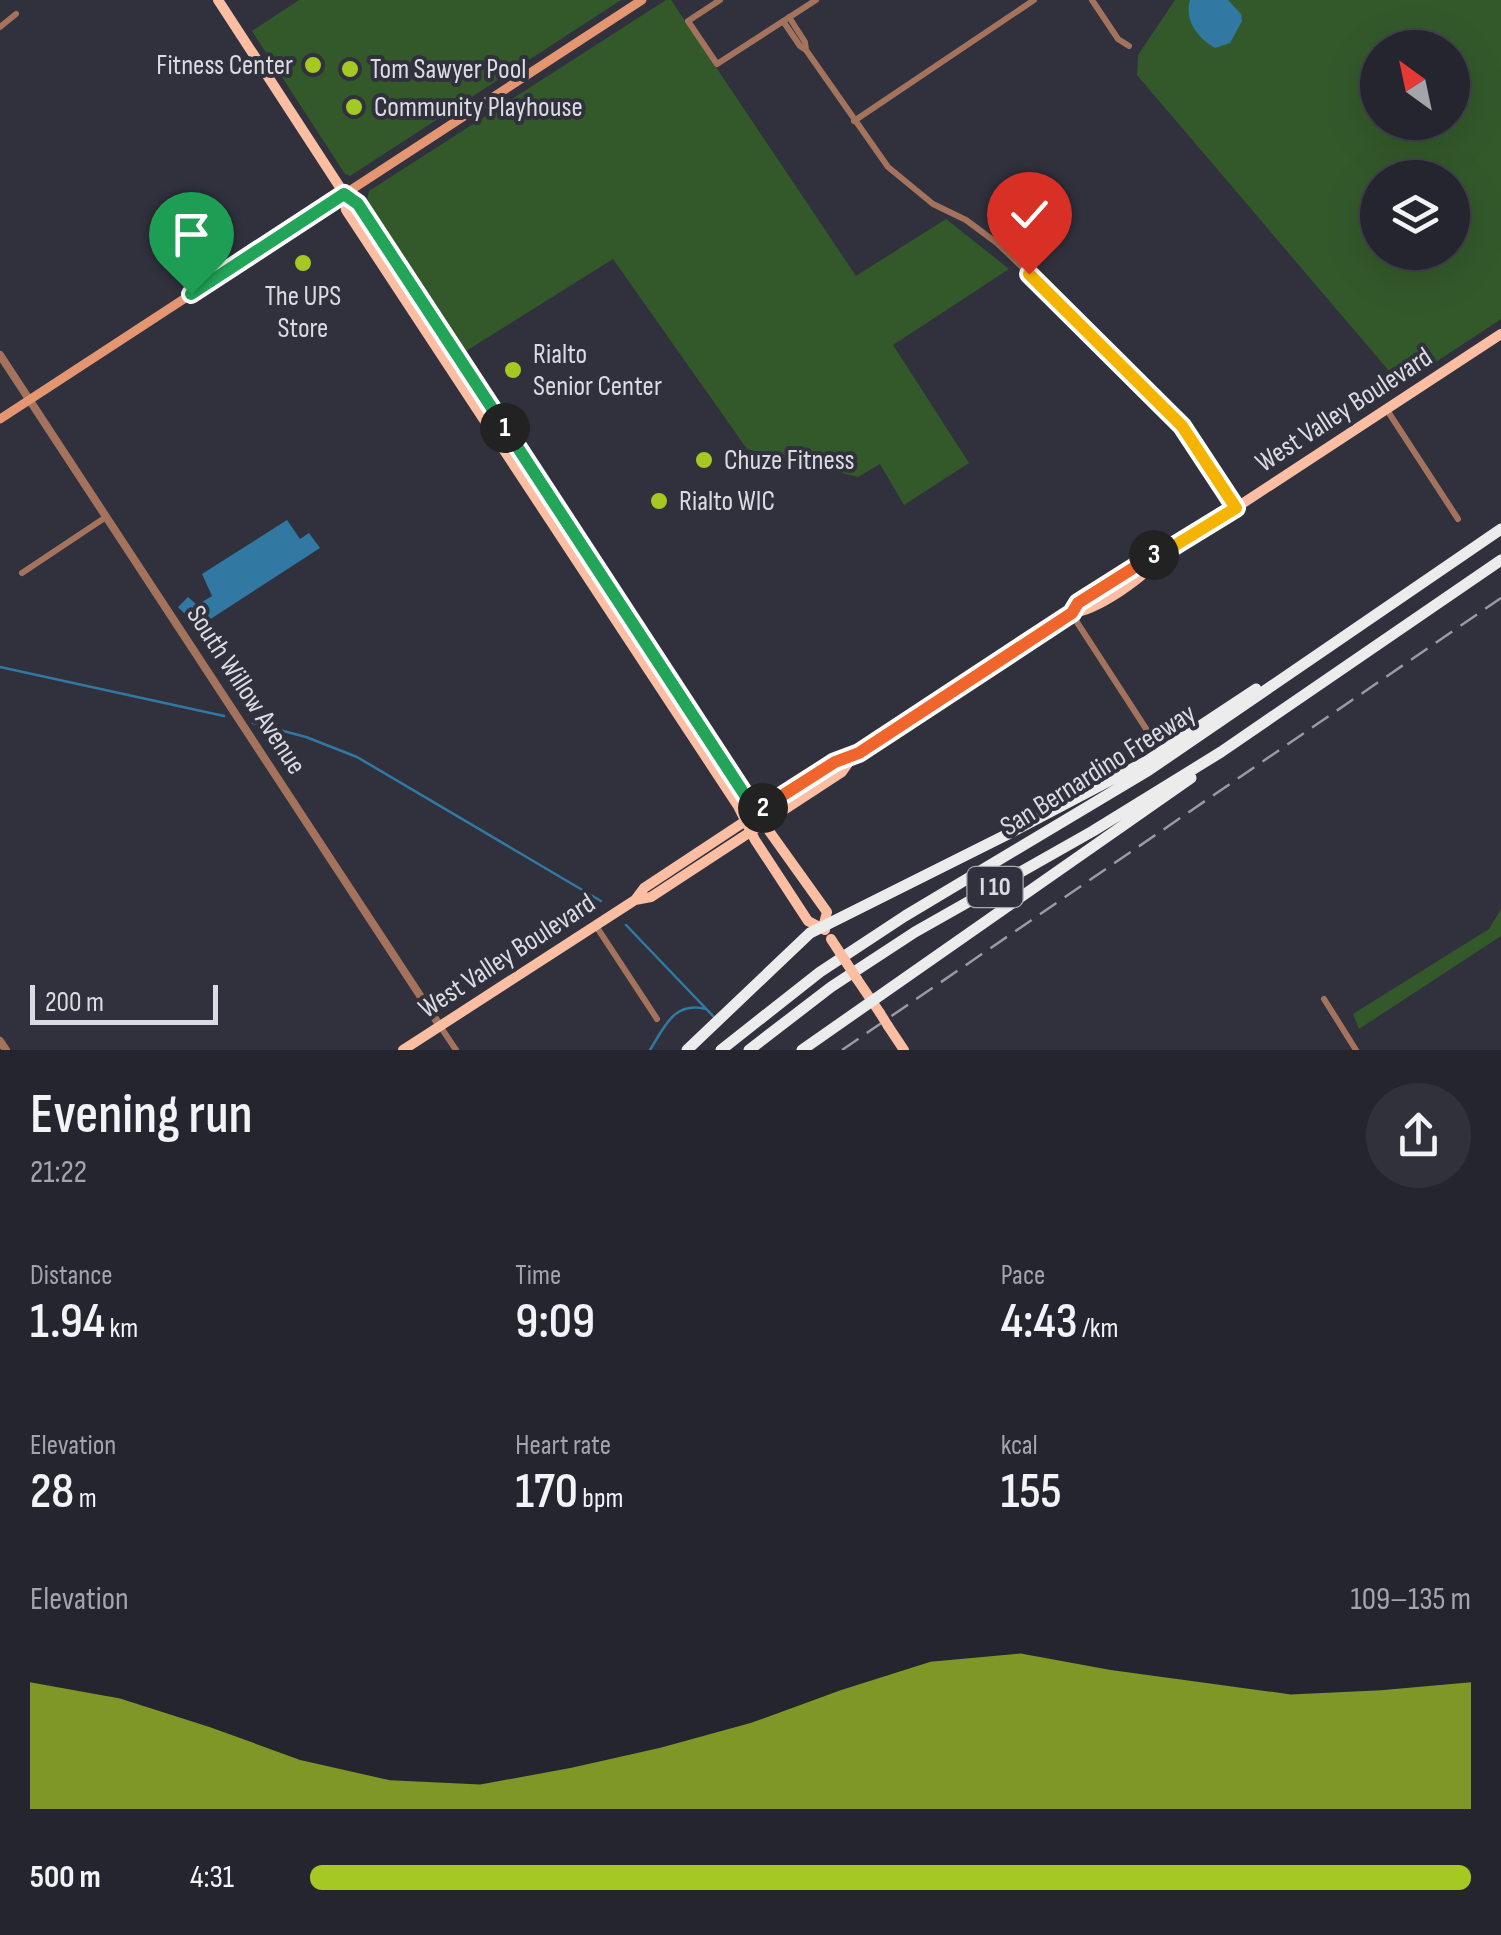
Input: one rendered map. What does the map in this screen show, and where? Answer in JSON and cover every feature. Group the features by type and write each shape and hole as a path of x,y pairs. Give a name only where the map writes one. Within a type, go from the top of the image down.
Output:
{"highway":[{"name":"San Bernardino Freeway","path":"730,1043 820,972 905,916 1116,791 1501,529"},
{"name":"San Bernardino Freeway","path":"750,1049 830,987 915,932 1093,831 1221,752 1501,560"},
{"path":"687,1050 810,933 1147,761 1238,700 1313,660"},
{"path":"802,1050 868,996 1172,794 1221,752"}],"main road":[{"path":"218,0 344,194 358,204 574,533 751,816"},
{"path":"0,419 642,0"},
{"path":"344,194 346,210 540,506 759,828 827,912 823,927"},
{"name":"West Valley Boulevard","path":"403,1050 635,900 644,888 835,762 851,758 1072,613 1086,612 1149,570 1161,554 1501,334"},
{"path":"540,506 548,507 565,530 574,533"},
{"name":"West Valley Boulevard","path":"635,900 651,897 759,828 842,772 851,758"},
{"path":"759,828 808,921 823,927 904,1050"}],"street":[{"path":"720,0 688,21 717,64 816,0"},
{"path":"854,121 1034,0"},
{"path":"1092,0 1118,39 1129,46"},
{"path":"0,26 16,14"},
{"path":"786,20 896,176 997,243 1168,412 1236,508"},
{"name":"South Willow Avenue","path":"0,355 456,1050"},
{"path":"1387,408 1458,520"},
{"path":"22,573 106,517"},
{"path":"1072,613 1154,741"},
{"path":"596,926 657,1019"},
{"path":"1324,999 1356,1050"}],"green space":[{"path":"299,0 621,0 350,176 345,174 252,31"},
{"path":"671,0 856,276 946,219 1009,269 893,345 969,463 904,505 880,464 858,477 747,449 613,259 466,351 367,201 369,191"},
{"path":"1175,0 1501,0 1501,319 1401,385 1137,75 1138,55"},
{"path":"1501,909 1501,936 1359,1029 1353,1014 1489,929"}],"water":[{"path":"1190,0 1228,0 1241,14 1242,21 1230,43 1215,48 1198,34 1189,15"},
{"path":"287,520 300,539 309,533 320,548 192,631 191,620 178,607 188,597 197,605 212,596 202,574"}],"waterway":[{"path":"0,667 224,716"},
{"path":"253,723 306,737 357,757 601,901"},
{"path":"626,925 715,1018"},
{"path":"650,1050 678,1012 695,1007 706,1009"}],"railway":[{"path":"842,1050 1501,598"}],"place":[{"name":"Fitness Center","path":"313,65"},
{"name":"Tom Sawyer Pool","path":"350,69"},
{"name":"Community Playhouse","path":"354,107"},
{"name":"The UPS Store","path":"303,263"},
{"name":"Rialto Senior Center","path":"513,370"},
{"name":"Chuze Fitness","path":"704,460"},
{"name":"Rialto WIC","path":"659,501"}],"route":[{"path":"191,294 344,194 357,203 756,812 835,762 859,753 1072,613 1078,603 1150,556 1161,554 1236,508 1182,426 1029,274"}]}
